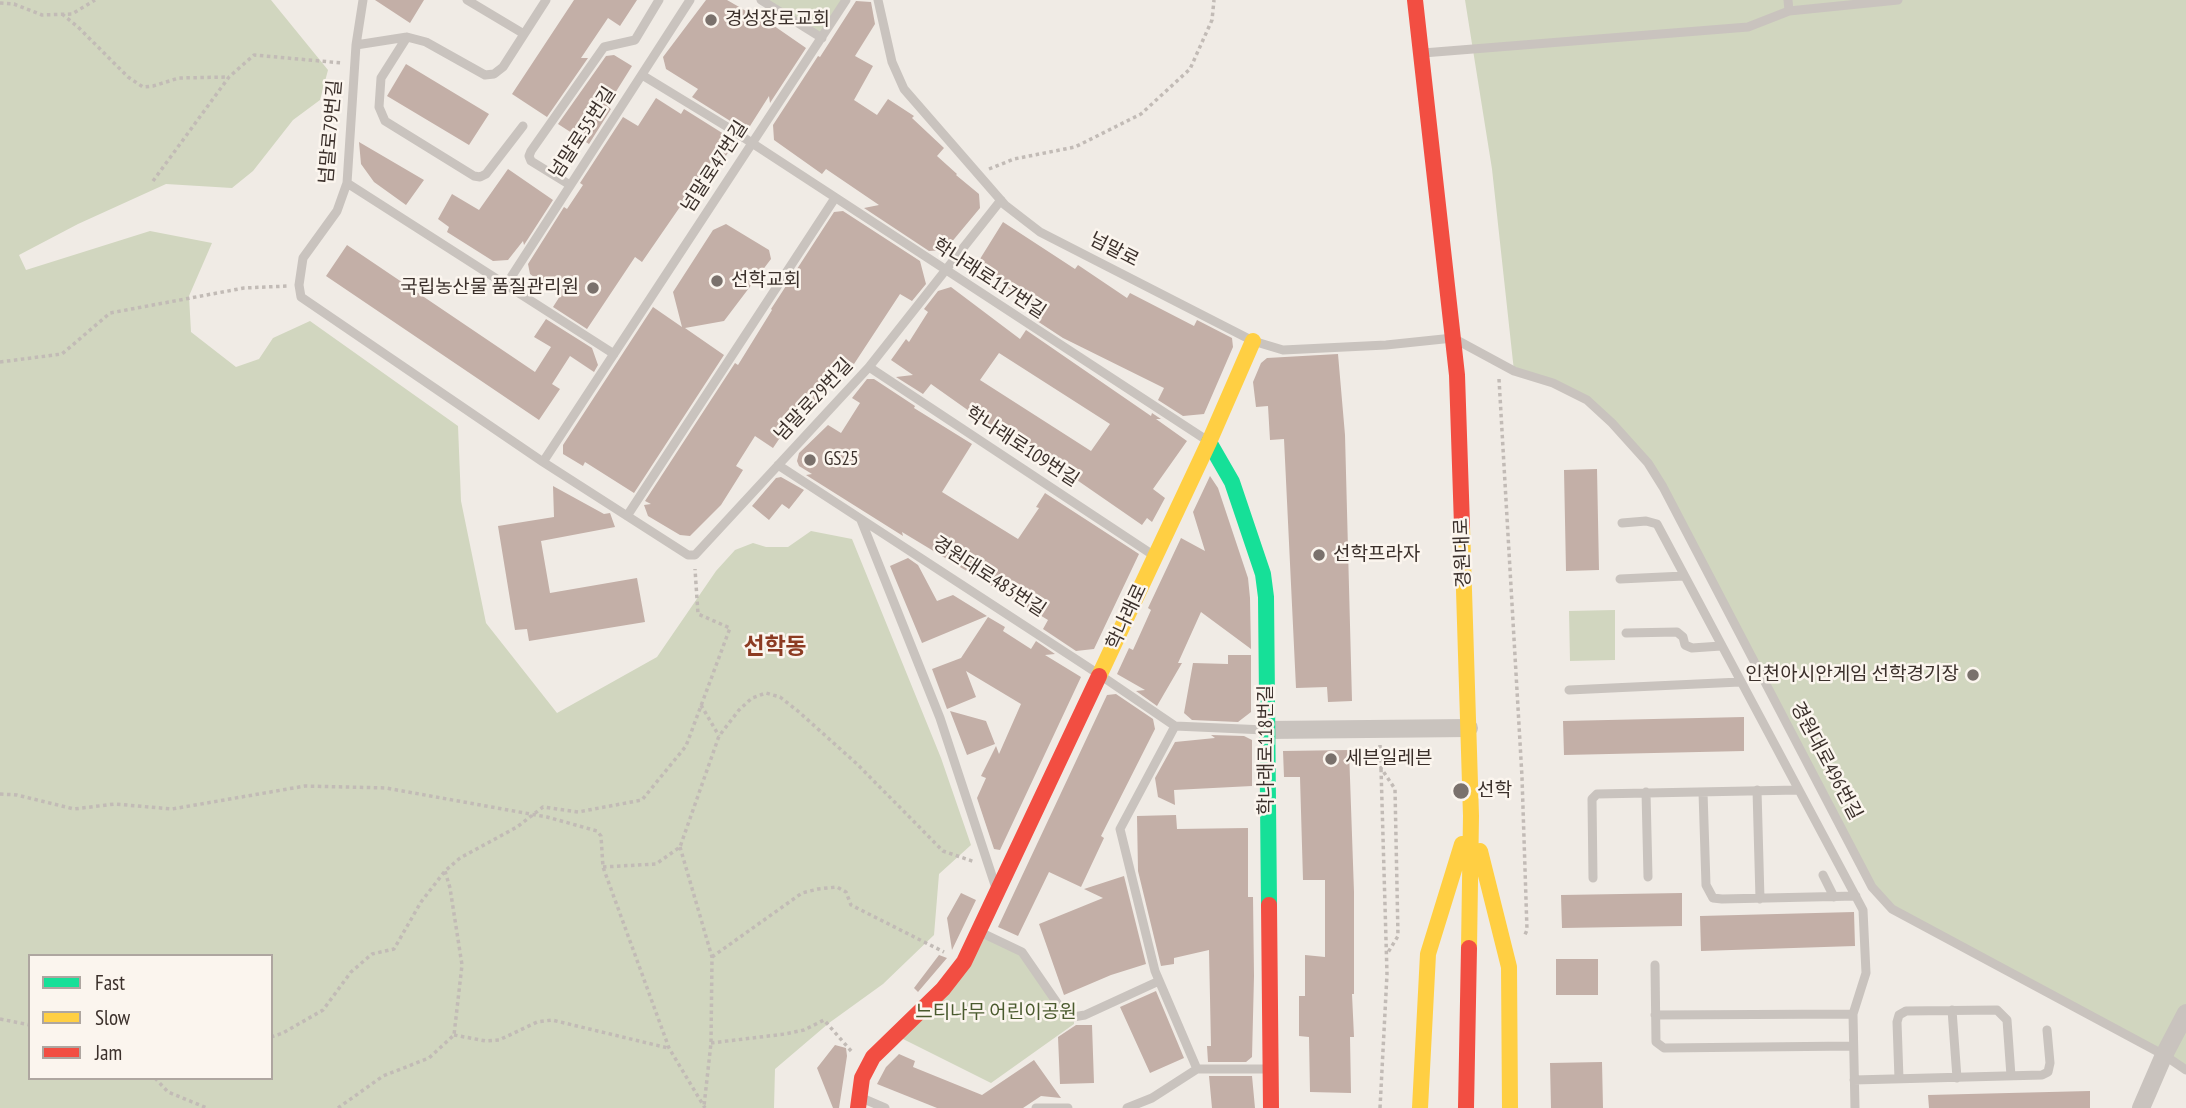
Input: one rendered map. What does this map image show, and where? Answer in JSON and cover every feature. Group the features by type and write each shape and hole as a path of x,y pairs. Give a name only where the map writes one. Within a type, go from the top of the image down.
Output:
{"main road":[{"name":"경원대로","path":"1415,0 1457,375 1471,816 1466,1108"},
{"name":"학나래로","path":"858,1102 862,1079 873,1057 943,989 964,962 1209,442 1253,341"},
{"name":"학나래로118번길","path":"1209,442 1232,482 1263,574 1266,597 1271,1108"},
{"path":"1420,1108 1428,954 1471,816"},
{"path":"1471,816 1509,967 1510,1108"}],"street":[{"path":"1267,730 1469,728"},
{"path":"2141,1108 2186,1013"}],"lane":[{"name":"넘말로79번길","path":"363,0 354,65 347,183 337,211 303,258 299,285 301,297 543,462"},
{"path":"467,0 524,34"},
{"path":"356,45 407,37 426,42 485,75 494,74 503,67 546,0"},
{"path":"570,186 531,161 531,151 604,47 635,40 659,0"},
{"name":"넘말로55번길","path":"506,285 690,0"},
{"path":"761,0 822,38"},
{"name":"넘말로47번길","path":"543,462 846,0"},
{"name":"넘말로","path":"878,0 892,62 904,89 1001,201 1040,232 1253,341 1283,350 1386,345 1453,338"},
{"path":"1788,0 1789,11"},
{"path":"1421,53 1748,27 1789,11 1898,0"},
{"path":"407,37 381,78 379,107 384,121 474,176 480,177 486,174 523,127"},
{"name":"학나래로117번길","path":"642,75 752,143 1209,442"},
{"path":"347,183 614,354"},
{"path":"627,516 835,198"},
{"name":"넘말로29번길","path":"695,555 869,367 1001,201"},
{"name":"경원대로496번길","path":"1453,338 1514,371 1553,383 1587,400 1612,423 1648,464 1663,487 1872,887 1892,909 2164,1055 2186,1070"},
{"name":"학나래로109번길","path":"869,367 1155,557"},
{"path":"543,462 688,555 695,555"},
{"name":"경원대로483번길","path":"778,465 1175,726"},
{"path":"860,519 940,718 997,892"},
{"path":"1622,523 1646,521 1657,524 1863,910 1866,973 1853,1014 1855,1108"},
{"path":"1620,579 1684,576"},
{"path":"1626,633 1677,632 1683,637 1685,645 1692,648 1721,646"},
{"path":"1569,690 1740,682"},
{"path":"1197,1069 1159,981 1120,829 1175,726 1267,730"},
{"path":"1757,790 1760,899"},
{"path":"1593,878 1592,799 1597,794 1798,790"},
{"path":"1703,792 1706,885 1713,898 1856,896"},
{"path":"1646,793 1648,877"},
{"path":"1823,876 1834,897"},
{"path":"979,932 1022,953 1064,1013 1073,1017 1085,1015 1159,981"},
{"path":"1655,965 1656,1042 1664,1048 1853,1046"},
{"path":"1952,1010 1957,1078"},
{"path":"1899,1079 1897,1022 1899,1015 1906,1011 1997,1010 2007,1020 2011,1076"},
{"path":"1656,1015 1853,1014"},
{"path":"1854,1080 2042,1075 2049,1072 2050,1063 2047,1030"},
{"path":"1127,1108 1152,1098 1197,1069 1270,1069"},
{"path":"858,1102 885,1108"},
{"path":"1036,1108 1068,1108"}],"path":[{"path":"0,3 14,4 42,15 72,14 95,0"},
{"path":"978,174 1014,159 1075,147 1141,114 1190,69 1212,20 1214,0"},
{"path":"62,14 128,77 143,87 179,78 229,76"},
{"path":"153,181 229,76 254,55 354,65"},
{"path":"0,362 62,354 110,313 244,288 299,285"},
{"path":"1498,362 1522,777 1527,930"},
{"path":"273,1036 323,1010 351,972 372,954 394,949 421,902 445,871 460,858 517,827 543,807 578,812 642,800 686,746 730,628 698,614 695,555"},
{"path":"603,867 656,864 680,847 719,736 752,698 766,693 780,697 857,764 943,851 971,862 987,862"},
{"path":"701,705 719,736"},
{"path":"1380,729 1387,955 1380,1108"},
{"path":"1381,768 1395,789 1398,936 1387,955"},
{"path":"0,794 17,795 74,810 115,804 172,809 305,786 338,785 386,788 533,815 597,831 601,836 603,867 669,1048 704,1107"},
{"path":"680,847 712,957 711,1043 704,1107"},
{"path":"338,1108 383,1076 429,1058 454,1035 462,965 445,871"},
{"path":"712,957 802,893 837,887 846,892 851,905 964,962"},
{"path":"0,1019 28,1025"},
{"path":"454,1035 486,1041 499,1040 537,1022 552,1020 669,1048"},
{"path":"711,1043 785,1034 804,1030 824,1020 867,1069"},
{"path":"157,1080 167,1092 207,1108"}],"green space":[{"path":"0,0 271,0 328,70 320,100 293,120 253,171 232,188 166,184 78,224 19,255 26,270 150,231 212,243 189,296 191,332 236,367 259,359 273,338 310,321 458,426 461,501 486,623 557,713 657,657 716,571 735,550 753,543 766,547 788,547 811,531 852,539 941,758 971,845 939,874 934,935 883,984 829,1023 775,1069 774,1108 0,1108"},
{"path":"761,0 846,0 822,38"},
{"name":"인천아시안게임 선학경기장","path":"1465,0 2186,0 2186,1070 1912,922 1872,887 1648,463 1587,400 1514,371 1492,169"},
{"path":"1615,610 1615,660 1570,661 1569,611"},
{"name":"느티나무 어린이공원","path":"979,934 1021,954 1074,1019 1074,1024 991,1083 897,1036"}],"building":[{"path":"375,0 424,0 410,23"},
{"path":"574,0 637,0 620,26 608,18 581,58 588,58 547,117 512,94"},
{"path":"706,0 727,0 753,15 754,12 806,48 770,103 769,96 750,126 746,124 743,129 692,97 698,89 666,69 663,57"},
{"path":"856,1 871,2 875,24 855,56 873,66 854,100 877,115 888,99 914,116 912,118 944,148 937,156 979,194 980,208 945,250 929,251 864,208 879,205 826,169 822,174 774,140 773,125"},
{"path":"614,55 632,66 607,106 611,109 589,144 558,124 606,56"},
{"path":"406,64 489,114 469,145 387,96"},
{"path":"656,98 681,114 684,109 735,141 721,164 713,159 642,262 635,257 587,329 553,307 560,296 530,274 528,264 564,207 567,209 583,185 580,183 623,117 638,126"},
{"path":"359,142 424,180 406,205 374,182 361,164"},
{"path":"508,169 553,200 524,245 523,241 508,260 493,261 447,232 449,227 438,219 452,194 479,210"},
{"path":"843,211 920,261 926,284 912,301 900,294 854,364 843,357 814,402 815,386 773,448 755,436 736,466 743,470 721,505 690,536 680,535 648,516 644,505 651,504 645,501 735,363 738,365 834,212"},
{"path":"1003,222 1075,269 1078,265 1127,298 1130,293 1194,326 1197,320 1232,338 1233,347 1204,414 1183,416 1158,400 1164,388 1063,338 1034,319 1041,310 975,267"},
{"path":"726,224 769,250 771,259 724,321 685,328 724,355 634,493 585,462 583,466 563,454 563,445 653,307 682,327 673,292 713,230"},
{"path":"347,245 535,372 551,347 534,337 546,319 592,348 598,365 594,372 570,356 552,384 560,389 539,420 326,276"},
{"path":"951,287 1020,339 1026,330 1151,416 1152,413 1161,419 1156,419 1187,441 1153,489 1165,498 1152,522 1147,518 1142,525 931,384 923,394 896,377 913,375 891,360 906,339 909,342 928,312 924,309 938,291","holes":["999,353 1110,424 1091,451 980,380"]},
{"path":"1338,354 1345,435 1352,701 1328,702 1327,687 1296,688 1284,439 1270,440 1268,406 1256,407 1253,382 1261,363 1267,358"},
{"path":"867,379 874,379 972,444 942,492 1018,539 1039,508 1036,507 1045,493 1139,554 1094,649 1076,651 1043,629 1048,620 902,532 903,536 806,475 812,474 799,466 799,453 828,425 841,433 860,403 852,398"},
{"path":"1597,469 1599,570 1566,571 1564,470"},
{"path":"1210,476 1218,488 1248,578 1251,649 1201,612 1178,663 1182,663 1157,706 1136,691 1145,690 1117,674 1129,648 1133,650 1151,610 1148,608 1181,538 1205,551 1193,512"},
{"path":"781,477 804,490 789,509 782,504 769,520 752,506 776,478"},
{"path":"553,486 604,514 610,513 615,527 541,541 550,593 637,578 645,622 529,641 527,629 515,630 498,526 554,517"},
{"path":"908,558 918,565 937,601 953,595 987,616 922,643 890,566"},
{"path":"988,617 1005,627 1003,631 1031,649 1036,641 1055,654 1045,655 1081,677 1000,850 994,849 977,798 986,778 981,776 996,746 999,754 1021,704 966,671 976,697 947,709 932,669 961,658"},
{"path":"1228,655 1251,655 1251,712 1238,722 1192,720 1184,713 1193,663 1228,664"},
{"path":"1116,694 1153,719 1155,729 1101,836 1104,838 1081,887 1049,872 1018,936 998,927 1107,695"},
{"path":"950,711 986,721 995,744 967,755"},
{"path":"1744,717 1744,751 1564,755 1563,721"},
{"path":"1211,735 1244,736 1252,740 1252,786 1174,790 1175,805 1158,797 1155,778 1175,742 1215,738"},
{"path":"1349,750 1354,892 1354,1037 1350,1037 1351,1093 1310,1092 1309,1037 1299,1036 1299,996 1305,996 1305,955 1325,957 1325,880 1303,880 1300,777 1284,777 1283,751"},
{"path":"1176,815 1177,829 1248,828 1248,897 1253,897 1254,976 1252,1057 1246,1062 1208,1062 1207,1046 1211,1046 1209,950 1174,958 1174,964 1161,966 1138,871 1137,816"},
{"path":"1124,876 1146,964 1064,995 1039,924 1103,898 1084,889"},
{"path":"961,893 976,900 952,950 947,918"},
{"path":"1682,893 1682,926 1562,928 1561,895"},
{"path":"1854,912 1855,946 1701,951 1700,916"},
{"path":"939,955 947,958 918,992 914,988"},
{"path":"1556,959 1598,959 1598,995 1556,995"},
{"path":"1156,991 1184,1058 1150,1073 1120,1007"},
{"path":"1076,1025 1092,1025 1094,1083 1060,1084 1058,1037"},
{"path":"835,1045 846,1048 847,1056 839,1108 833,1108 817,1068"},
{"path":"899,1054 915,1061 913,1067 982,1095 1034,1060 1061,1098 1041,1096 1023,1108 937,1108 877,1084 886,1067"},
{"path":"1602,1062 1603,1108 1551,1108 1550,1063"},
{"path":"1209,1076 1252,1076 1255,1108 1212,1108"},
{"path":"2090,1091 2090,1108 1929,1108 1928,1095"}],"traffic: fast":[{"path":"1209,442 1232,482 1263,574 1266,597 1269,905"}],"traffic: slow":[{"path":"1099,676 1209,442 1253,341"},
{"path":"1462,526 1471,816 1469,948"},
{"path":"1420,1108 1428,954 1462,844"},
{"path":"1480,851 1509,967 1510,1108"}],"traffic: jam":[{"path":"1415,0 1457,375 1462,526"},
{"path":"858,1108 862,1078 873,1057 943,989 964,962 1099,676"},
{"path":"1269,905 1271,1108"},
{"path":"1466,1108 1469,948"}],"place":[{"name":"경성장로교회","path":"711,20"},
{"name":"선학교회","path":"717,281"},
{"name":"국립농산물 품질관리원","path":"593,288"},
{"name":"GS25","path":"810,460"},
{"name":"선학프라자","path":"1319,555"},
{"name":"인천아시안게임 선학경기장","path":"1973,675"},
{"name":"세븐일레븐","path":"1331,759"},
{"name":"선학","path":"1461,791"}],"district":[{"name":"선학동","path":"775,647"}]}
